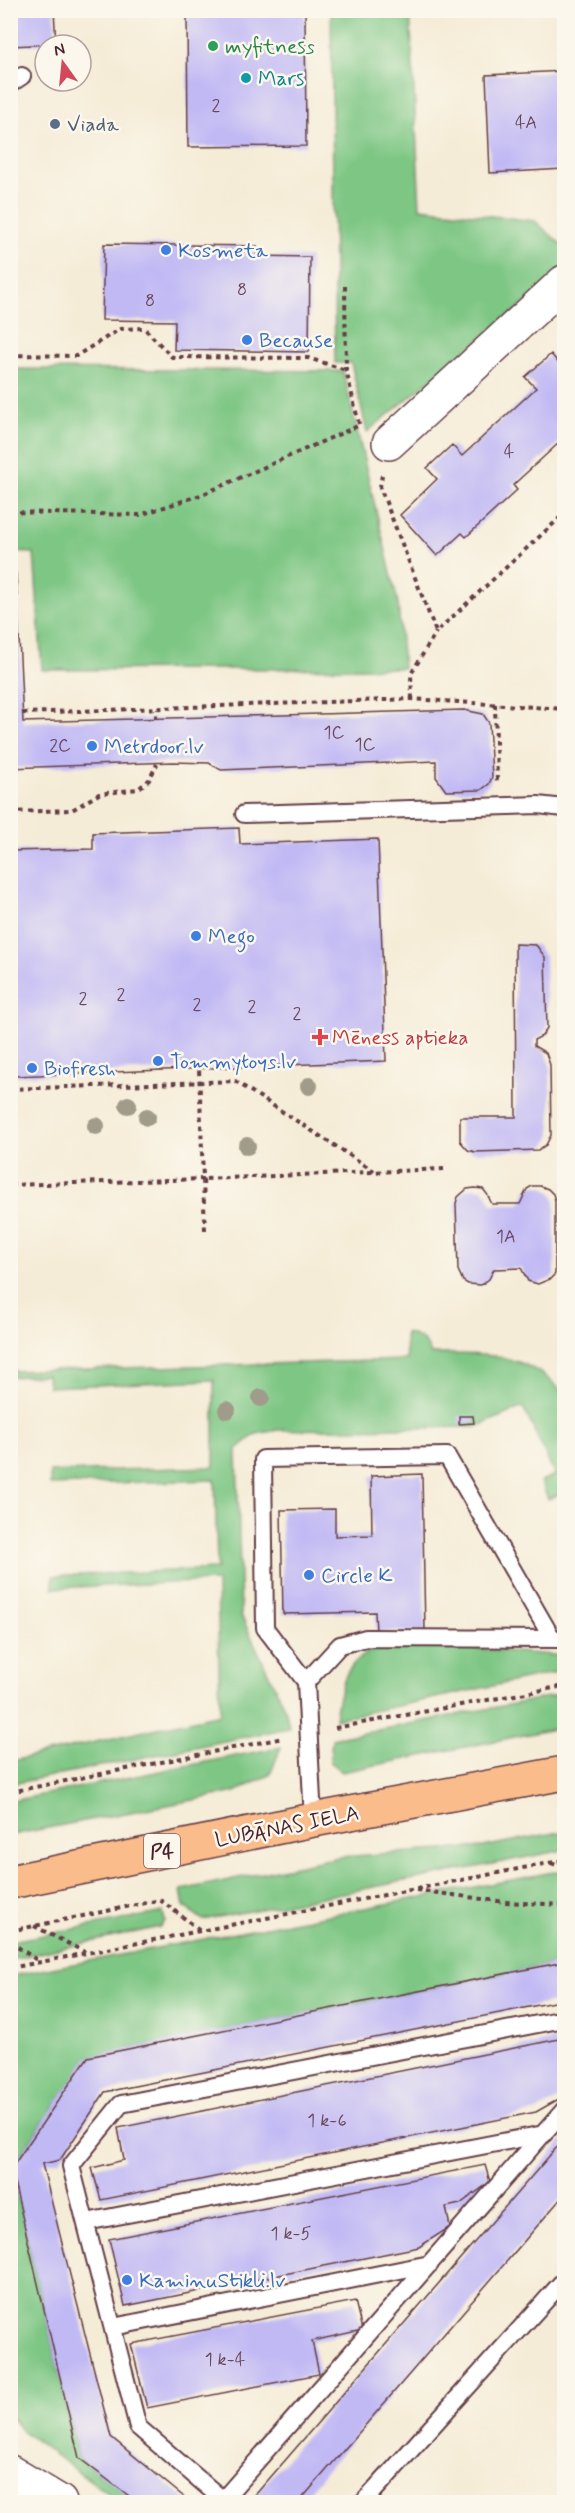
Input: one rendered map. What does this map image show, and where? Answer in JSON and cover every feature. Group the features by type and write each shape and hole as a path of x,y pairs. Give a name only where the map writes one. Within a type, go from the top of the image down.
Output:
{"main road":[{"name":"LUBĀNAS IELA","path":"10,1882 313,1820 564,1773"}],"street":[{"path":"389,443 564,282"},
{"path":"10,2472 60,2502"}],"lane":[{"path":"244,814 538,805 564,808"},
{"path":"313,1820 306,1682 265,1629 263,1459 447,1456 558,1639"},
{"path":"306,1682 340,1645 366,1638 558,1639"},
{"path":"564,2019 121,2104 71,2166 138,2427 222,2501 564,2110"},
{"path":"86,2222 544,2134"},
{"path":"112,2327 430,2264"},
{"path":"364,2502 564,2280"}],"path":[{"path":"345,286 345,370 359,424 389,443 380,487 436,632"},
{"path":"10,355 76,356 120,329 144,328 172,357 308,358 345,370"},
{"path":"10,512 140,515 201,495 359,424"},
{"path":"412,699 411,674 436,632 564,516"},
{"path":"23,713 412,699 564,709"},
{"path":"495,704 498,806"},
{"path":"156,709 156,719"},
{"path":"10,812 72,810 99,794 138,789 149,780 157,764"},
{"path":"199,1068 205,1230"},
{"path":"10,1089 235,1081 374,1171"},
{"path":"10,1185 444,1169"},
{"path":"10,1968 564,1860"},
{"path":"551,1863 564,1868"},
{"path":"412,1889 505,1902 564,1905"},
{"path":"10,1930 160,1900 200,1930"},
{"path":"34,1926 86,1953"},
{"path":"10,1942 41,1962"}],"green space":[{"path":"331,11 410,11 420,208 535,221 564,247 564,271 367,432 351,363 335,363"},
{"path":"11,369 343,371 398,603 403,668 42,670 34,553 11,552"},
{"path":"405,1333 422,1340 431,1354 487,1355 520,1363 536,1370 564,1395 564,1492 548,1499 541,1481 555,1475 523,1407 476,1427 278,1430 256,1434 237,1449 241,1615 286,1711 289,1728 11,1784 11,1761 220,1714 217,1581 53,1588 53,1576 217,1569 215,1480 50,1485 50,1472 214,1467 214,1380 48,1387 47,1375 11,1377 11,1371 406,1360"},
{"path":"410,1643 564,1656 564,1671 335,1719 342,1686 351,1667 358,1659 382,1646"},
{"path":"564,1694 564,1727 342,1772 330,1762 332,1739"},
{"path":"281,1747 270,1775 235,1792 11,1835 11,1801"},
{"path":"564,1831 564,1850 203,1920 184,1906 181,1890 339,1857 483,1847"},
{"path":"564,1870 564,1962 89,2057 11,2168 79,2458 137,2502 120,2502 21,2430 12,2419 10,2412 10,1976"},
{"path":"163,1912 165,1921 160,1927 11,1959 11,1941"}],"building":[{"path":"10,10 54,10 55,33 33,33 33,45 10,46"},
{"name":"Mars","path":"187,10 305,10 306,146 188,147"},
{"path":"564,71 564,169 490,173 486,75"},
{"path":"104,244 257,246 257,256 310,257 309,352 174,350 175,321 102,320"},
{"path":"551,354 560,365 564,361 564,445 561,441 513,485 517,490 466,537 462,533 437,556 400,515 437,479 427,468 452,445 462,456 536,388 525,377"},
{"path":"10,573 16,573 23,722 464,710 483,714 489,723 492,777 489,784 481,790 446,791 436,777 436,761 221,770 209,763 173,762 10,768"},
{"path":"239,828 240,844 378,839 386,1061 14,1076 10,1074 10,851 93,849 93,833"},
{"path":"515,944 536,945 545,957 547,1028 542,1036 534,1040 534,1046 546,1053 550,1065 551,1135 546,1145 538,1150 475,1152 468,1150 460,1141 460,1117 516,1117"},
{"path":"532,1186 548,1189 555,1200 555,1274 538,1284 528,1281 521,1268 494,1269 489,1279 481,1285 468,1284 463,1281 458,1270 456,1203 458,1197 467,1189 475,1188 483,1189 492,1204 520,1204 527,1189"},
{"path":"459,1416 473,1416 474,1423 459,1424"},
{"path":"422,1474 425,1631 376,1632 375,1612 283,1614 281,1510 335,1509 335,1536 372,1535 371,1476"},
{"path":"564,1962 564,2000 105,2092 60,2160 42,2164 111,2437 190,2502 137,2502 79,2458 11,2169 88,2057"},
{"path":"564,2038 564,2096 536,2112 101,2200 92,2168 124,2160 118,2128"},
{"path":"564,2139 564,2195 299,2502 249,2502"},
{"path":"485,2165 490,2182 460,2204 446,2207 450,2227 419,2247 125,2306 109,2239"},
{"path":"355,2301 362,2330 312,2341 319,2374 147,2408 131,2344"}],"place":[{"name":"myfitness","path":"213,46"},
{"name":"Mars","path":"246,78"},
{"name":"Viada","path":"55,124"},
{"name":"Kosmeta","path":"166,250"},
{"name":"Because","path":"247,340"},
{"name":"Metrdoor.lv","path":"92,746"},
{"name":"Mego","path":"196,936"},
{"name":"Mēness aptieka","path":"320,1037"},
{"name":"Tommytoys.lv","path":"158,1061"},
{"name":"Biofresh","path":"32,1068"},
{"name":"Circle K","path":"309,1575"},
{"name":"KaminuStikli.lv","path":"127,2280"}]}
